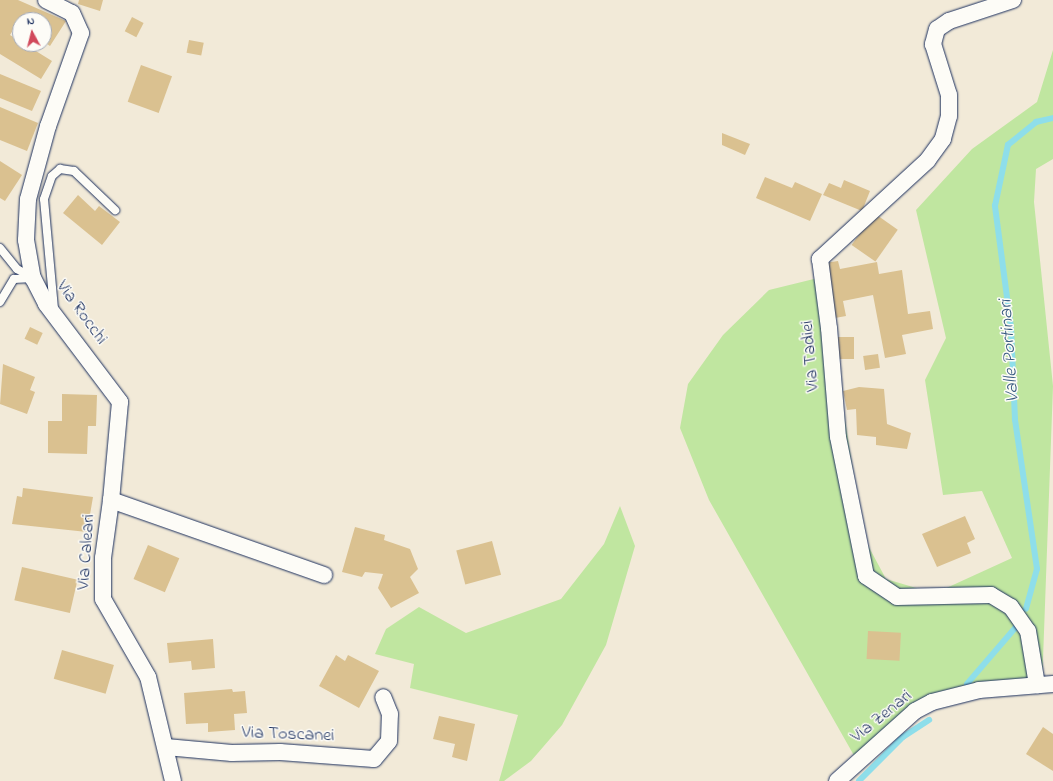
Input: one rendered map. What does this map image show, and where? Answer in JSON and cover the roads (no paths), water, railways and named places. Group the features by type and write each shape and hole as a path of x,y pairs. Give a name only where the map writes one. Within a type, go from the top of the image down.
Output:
{"street":[{"name":"Via Rocchi","path":"46,0 72,13 81,33 48,126 28,199 26,240 33,278 55,316 120,402 111,500"},
{"name":"Via Tadiei","path":"1013,0 949,21 937,29 933,44 949,95 949,116 943,139 928,160 820,260 829,328 838,437 866,576 897,597 991,595 1011,607 1028,631 1045,685"},
{"name":"Via Caleari","path":"166,747 148,677 103,599 103,558 111,500 324,575"},
{"name":"Via Zenari","path":"837,781 915,711 932,702 966,692 1045,685"},
{"name":"Via Toscanei","path":"166,747 232,753 280,752 374,759 389,741 390,714 383,697"},
{"path":"166,747 173,781"}],"lane":[{"path":"55,316 44,199 52,176 60,169 74,171 115,210"},
{"path":"0,248 18,269 33,278"},
{"path":"0,302 14,280 33,278"}],"waterway":[{"name":"Valle Portinari","path":"1026,609 1037,569 1015,420 1011,328 995,206 1008,145 1036,122 1053,118"},
{"name":"Valle Portinari","path":"967,684 1016,627"},
{"name":"Valle Portinari","path":"859,781 903,737 929,720"}]}
